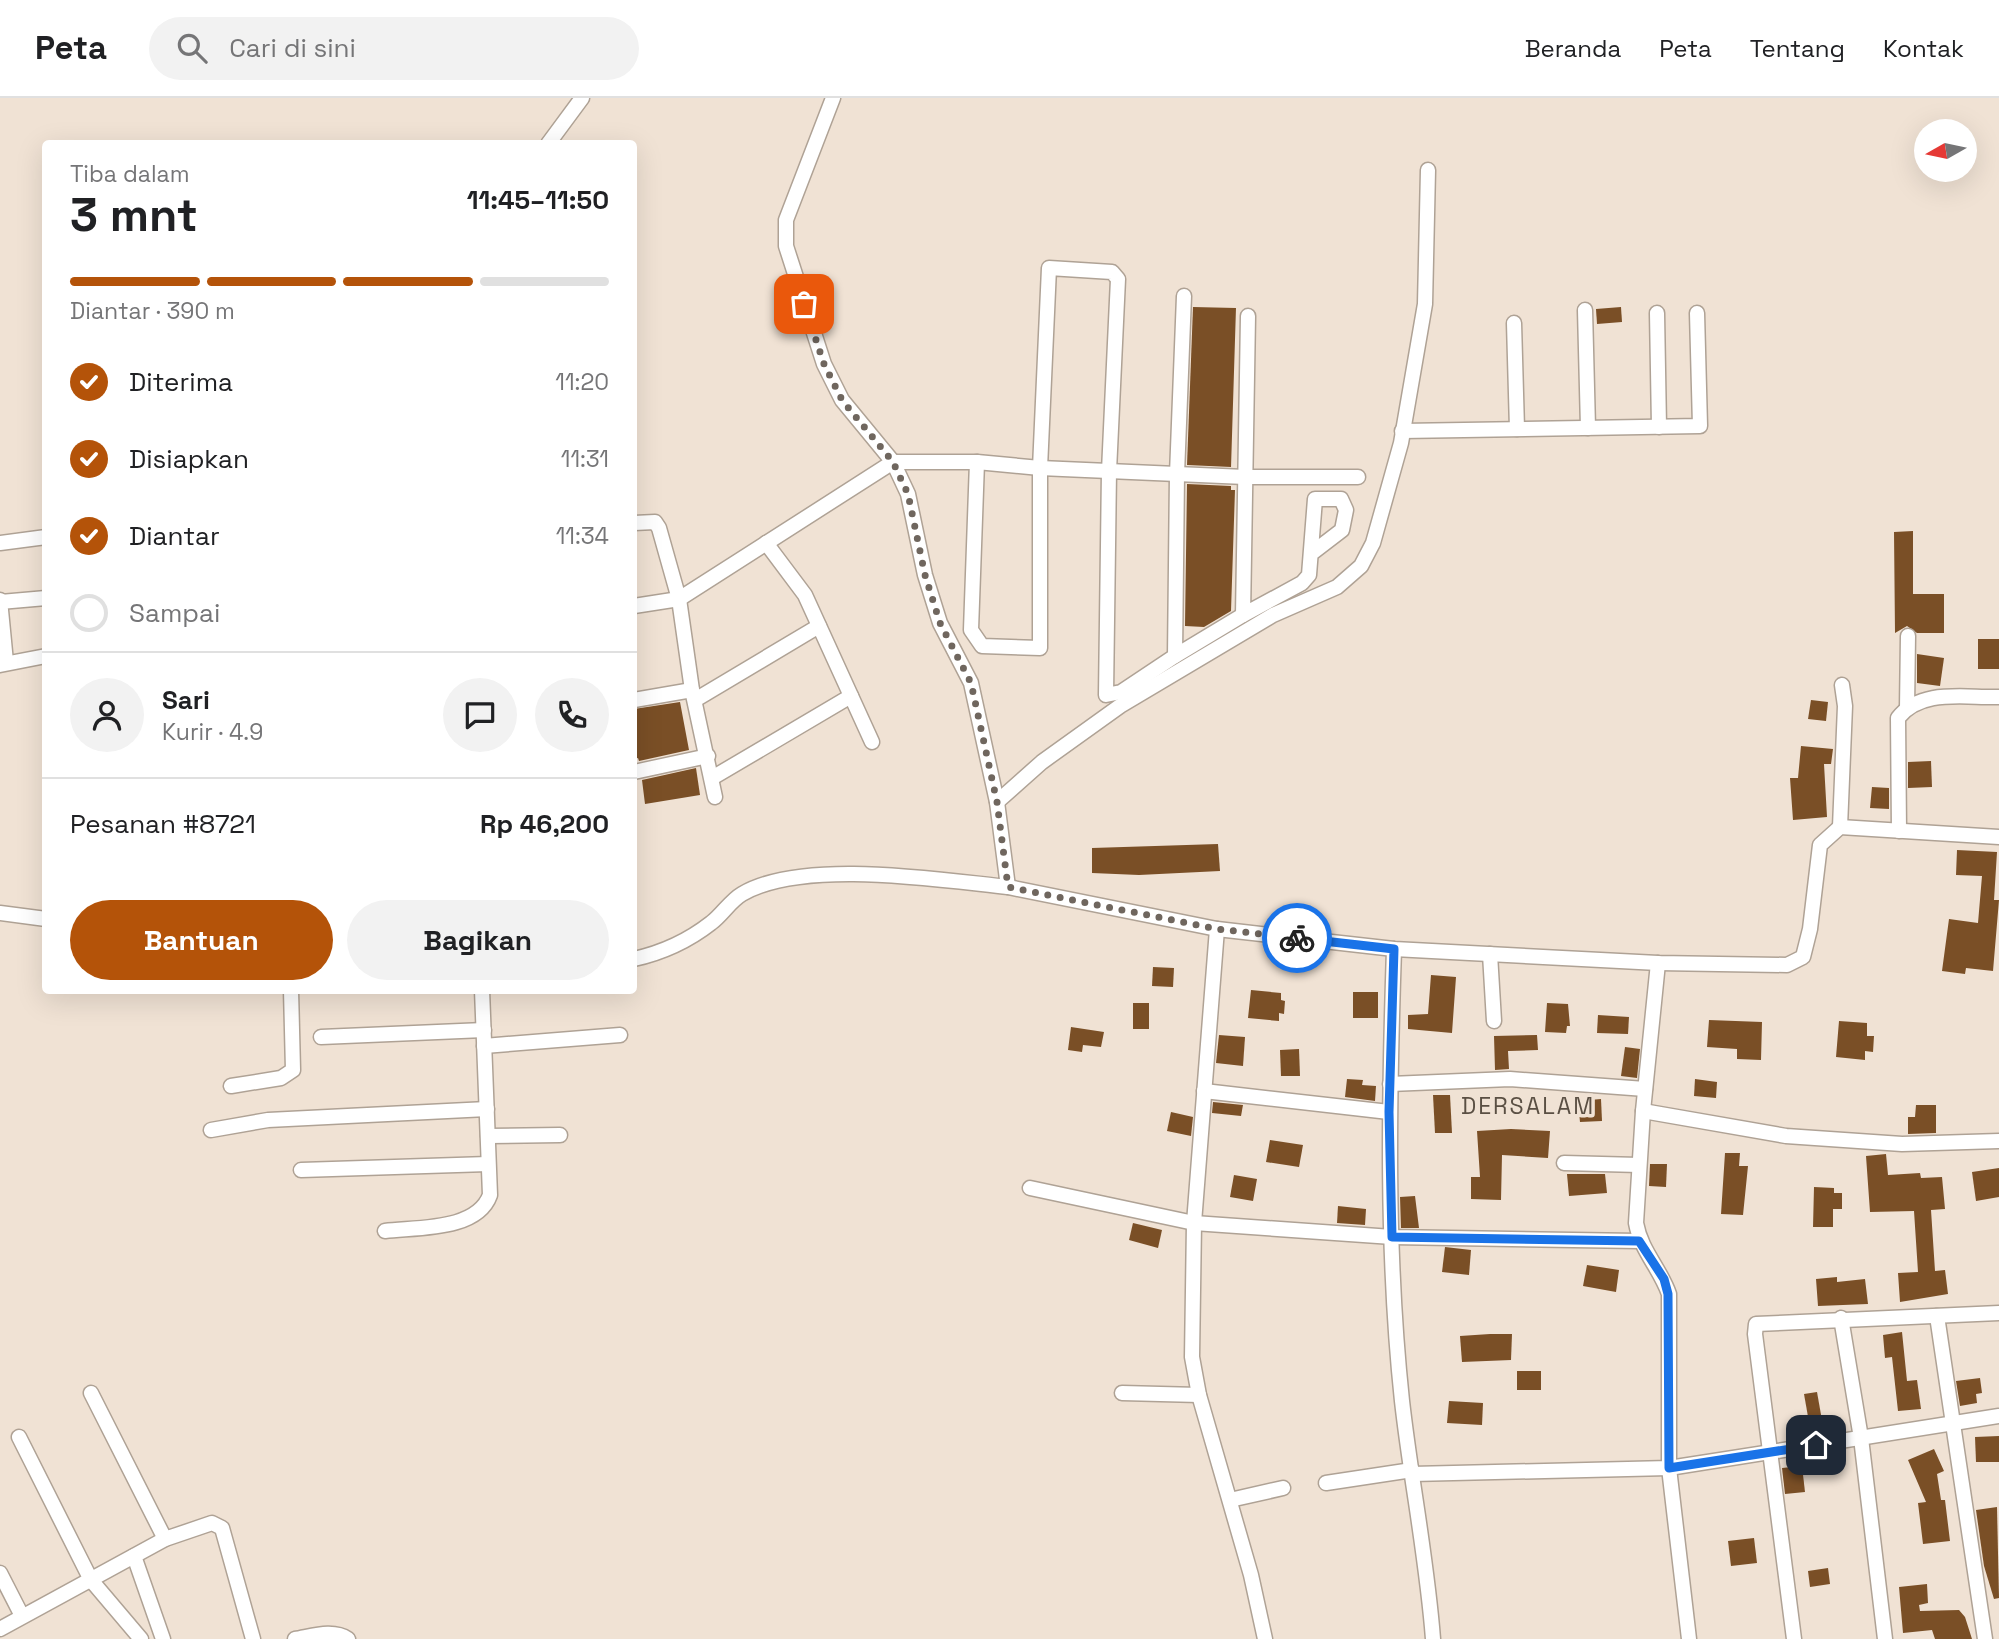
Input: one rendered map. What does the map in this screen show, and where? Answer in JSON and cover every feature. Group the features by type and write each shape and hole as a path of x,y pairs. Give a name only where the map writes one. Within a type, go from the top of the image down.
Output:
{"street":[{"path":"551,140 582,98"},
{"path":"833,98 790,208 786,246 824,364 842,400 893,462 908,494 925,575 940,623 971,683 997,802 1008,887"},
{"path":"997,802 1042,762 1120,706 1273,615 1337,587 1361,566 1373,543 1402,431 1425,304 1428,170"},
{"path":"977,462 971,629 982,646 1040,648 1040,468 1049,268 1112,272 1118,279 1109,471 1106,695 1121,692 1243,615 1302,583 1309,575 1312,553"},
{"path":"1175,656 1177,474 1184,296"},
{"path":"1585,310 1588,428"},
{"path":"1657,313 1659,427"},
{"path":"1402,431 1700,426 1697,313"},
{"path":"1243,615 1248,316"},
{"path":"1514,323 1517,429"},
{"path":"637,606 679,599 893,462 977,462 1040,468 1245,477 1358,477"},
{"path":"637,523 655,522 659,528 679,599 694,695 715,797"},
{"path":"0,542 42,537"},
{"path":"766,543 805,595 872,742"},
{"path":"42,598 0,601 3,664 42,657"},
{"path":"637,700 694,695 819,626"},
{"path":"1907,708 1908,636"},
{"path":"637,958 660,953 710,924 742,894 793,879 872,873 1008,887 1217,929 1394,949 1658,963 1787,965 1803,957 1810,929 1820,845 1840,827 1845,706 1842,685"},
{"path":"712,778 851,696"},
{"path":"1899,831 1897,723 1907,708 1926,698 1999,697"},
{"path":"637,771 708,756"},
{"path":"1840,827 1999,837"},
{"path":"0,913 42,918"},
{"path":"1217,929 1194,1223 1191,1334 1199,1395 1251,1575 1265,1639"},
{"path":"1394,949 1389,1112 1392,1237 1402,1401 1433,1639"},
{"path":"1490,954 1494,1021"},
{"path":"1658,963 1643,1111 1636,1223 1639,1241 1664,1279 1668,1294 1669,1468 1689,1639"},
{"path":"231,1086 281,1078 293,1070 291,994"},
{"path":"385,1231 454,1223 478,1215 486,1208 490,1195 482,994"},
{"path":"321,1037 484,1030"},
{"path":"484,1046 620,1035"},
{"path":"1390,1084 1510,1079 1645,1089"},
{"path":"1203,1091 1389,1112"},
{"path":"211,1130 268,1120 487,1109"},
{"path":"1643,1111 1786,1136 1902,1144 1999,1141"},
{"path":"488,1136 560,1135"},
{"path":"1563,1163 1639,1165"},
{"path":"301,1170 488,1164"},
{"path":"1030,1188 1194,1223 1392,1237 1639,1241"},
{"path":"1794,1639 1756,1324 1999,1312"},
{"path":"1937,1316 1985,1639"},
{"path":"1841,1318 1861,1438 1885,1639"},
{"path":"91,1393 165,1539"},
{"path":"1122,1393 1199,1395"},
{"path":"1326,1483 1412,1472 1669,1468 1999,1416"},
{"path":"19,1437 92,1580 141,1639"},
{"path":"1230,1500 1283,1488"},
{"path":"0,1629 165,1539 205,1523 212,1523 222,1528 253,1639"},
{"path":"134,1556 163,1639"},
{"path":"0,1573 22,1616"},
{"path":"295,1639 330,1633 340,1634 348,1639"}],"building":[{"path":"1193,307 1236,308 1231,467 1187,465"},
{"path":"1621,307 1622,322 1597,324 1596,309"},
{"path":"1187,484 1231,486 1231,490 1235,490 1231,611 1204,627 1185,626"},
{"path":"1913,531 1913,594 1944,594 1944,633 1917,633 1907,626 1895,633 1894,532"},
{"path":"1978,639 1999,639 1999,669 1978,669"},
{"path":"1917,654 1944,658 1940,686 1917,683"},
{"path":"1811,700 1828,702 1826,721 1808,719"},
{"path":"680,702 689,750 639,761 637,709"},
{"path":"1801,746 1833,749 1831,764 1824,764 1827,817 1793,820 1790,778 1798,778"},
{"path":"1931,761 1932,787 1908,788 1908,762"},
{"path":"696,768 700,795 645,804 642,780"},
{"path":"1872,787 1889,788 1889,809 1870,808"},
{"path":"1218,844 1220,871 1139,875 1092,873 1092,848"},
{"path":"1957,850 1997,852 1994,900 1999,900 1993,971 1966,968 1965,974 1942,971 1949,919 1978,923 1982,876 1956,875"},
{"path":"1153,967 1174,968 1173,987 1152,986"},
{"path":"1431,975 1456,977 1452,1033 1408,1029 1408,1015 1428,1014"},
{"path":"1251,990 1281,993 1281,1000 1285,1001 1284,1014 1279,1013 1279,1021 1248,1018"},
{"path":"1353,992 1378,992 1378,1018 1353,1018"},
{"path":"1133,1003 1149,1003 1149,1029 1133,1029"},
{"path":"1547,1003 1568,1004 1570,1026 1567,1026 1566,1033 1545,1032"},
{"path":"1598,1015 1629,1017 1628,1034 1597,1033"},
{"path":"1709,1020 1762,1022 1761,1060 1737,1059 1737,1049 1707,1047"},
{"path":"1839,1021 1867,1023 1867,1036 1874,1036 1873,1052 1865,1051 1865,1060 1836,1057"},
{"path":"1071,1027 1104,1032 1101,1047 1083,1045 1082,1052 1068,1050"},
{"path":"1219,1035 1245,1037 1243,1066 1216,1063"},
{"path":"1537,1035 1538,1050 1508,1051 1509,1069 1495,1070 1494,1036"},
{"path":"1625,1047 1640,1049 1637,1078 1621,1076"},
{"path":"1299,1049 1300,1076 1281,1076 1280,1050"},
{"path":"1347,1079 1363,1080 1362,1085 1376,1086 1375,1101 1345,1097"},
{"path":"1695,1079 1717,1082 1716,1098 1694,1096"},
{"path":"1433,1095 1450,1095 1452,1133 1435,1133"},
{"path":"1601,1099 1602,1121 1580,1122 1578,1101"},
{"path":"1213,1102 1243,1105 1241,1116 1212,1113"},
{"path":"1916,1105 1936,1105 1936,1133 1908,1134 1908,1117 1915,1117"},
{"path":"1171,1112 1193,1117 1191,1136 1167,1131"},
{"path":"1477,1131 1550,1131 1548,1158 1502,1155 1501,1200 1471,1199 1471,1177 1480,1177"},
{"path":"1270,1140 1303,1145 1299,1167 1266,1162"},
{"path":"1725,1153 1740,1153 1739,1166 1748,1166 1743,1215 1721,1214"},
{"path":"1886,1154 1888,1175 1920,1173 1921,1178 1942,1177 1945,1209 1931,1210 1935,1271 1945,1270 1948,1294 1900,1302 1898,1273 1918,1272 1914,1211 1870,1212 1866,1156"},
{"path":"1650,1164 1667,1164 1666,1187 1649,1186"},
{"path":"1999,1168 1999,1197 1976,1201 1972,1172"},
{"path":"1567,1174 1605,1174 1607,1193 1569,1196"},
{"path":"1234,1175 1257,1179 1253,1201 1230,1197"},
{"path":"1814,1187 1834,1188 1834,1193 1842,1193 1842,1209 1833,1209 1833,1227 1813,1227"},
{"path":"1415,1196 1419,1228 1401,1228 1400,1197"},
{"path":"1338,1206 1366,1209 1365,1225 1337,1223"},
{"path":"1133,1223 1162,1230 1158,1248 1129,1240"},
{"path":"1445,1247 1471,1250 1469,1275 1442,1272"},
{"path":"1587,1265 1619,1270 1616,1292 1583,1286"},
{"path":"1837,1277 1837,1282 1865,1279 1868,1304 1818,1306 1816,1279"},
{"path":"1902,1332 1907,1381 1917,1380 1921,1409 1898,1411 1892,1357 1885,1358 1883,1335"},
{"path":"1512,1334 1511,1360 1462,1362 1460,1336"},
{"path":"1517,1371 1541,1371 1541,1390 1517,1390"},
{"path":"1980,1378 1982,1393 1976,1394 1977,1403 1960,1406 1956,1381"},
{"path":"1817,1392 1823,1426 1810,1428 1804,1394"},
{"path":"1449,1401 1483,1403 1482,1425 1447,1423"},
{"path":"1999,1436 1999,1462 1976,1462 1975,1437"},
{"path":"1934,1449 1944,1471 1937,1474 1941,1500 1945,1500 1950,1541 1923,1544 1918,1503 1926,1502 1908,1460"},
{"path":"1802,1466 1805,1492 1785,1494 1782,1468"},
{"path":"1997,1507 1999,1598 1994,1599 1984,1566 1976,1510"},
{"path":"1754,1538 1757,1563 1731,1566 1728,1541"},
{"path":"1828,1568 1830,1584 1810,1587 1808,1571"},
{"path":"1927,1584 1928,1603 1919,1605 1920,1611 1959,1610 1965,1617 1972,1639 1935,1639 1932,1630 1903,1633 1899,1587"}],"way so far":[{"path":"804,304 824,364 842,400 893,462 908,494 919,534 925,575 940,623 971,683 997,802 1008,887 1217,929 1297,938"}],"district":[{"name":"DERSALAM","path":"1528,1106"}],"route":[{"path":"1297,938 1394,949 1389,1112 1392,1237 1639,1241 1664,1279 1668,1294 1671,1367 1669,1468 1816,1445"}]}
